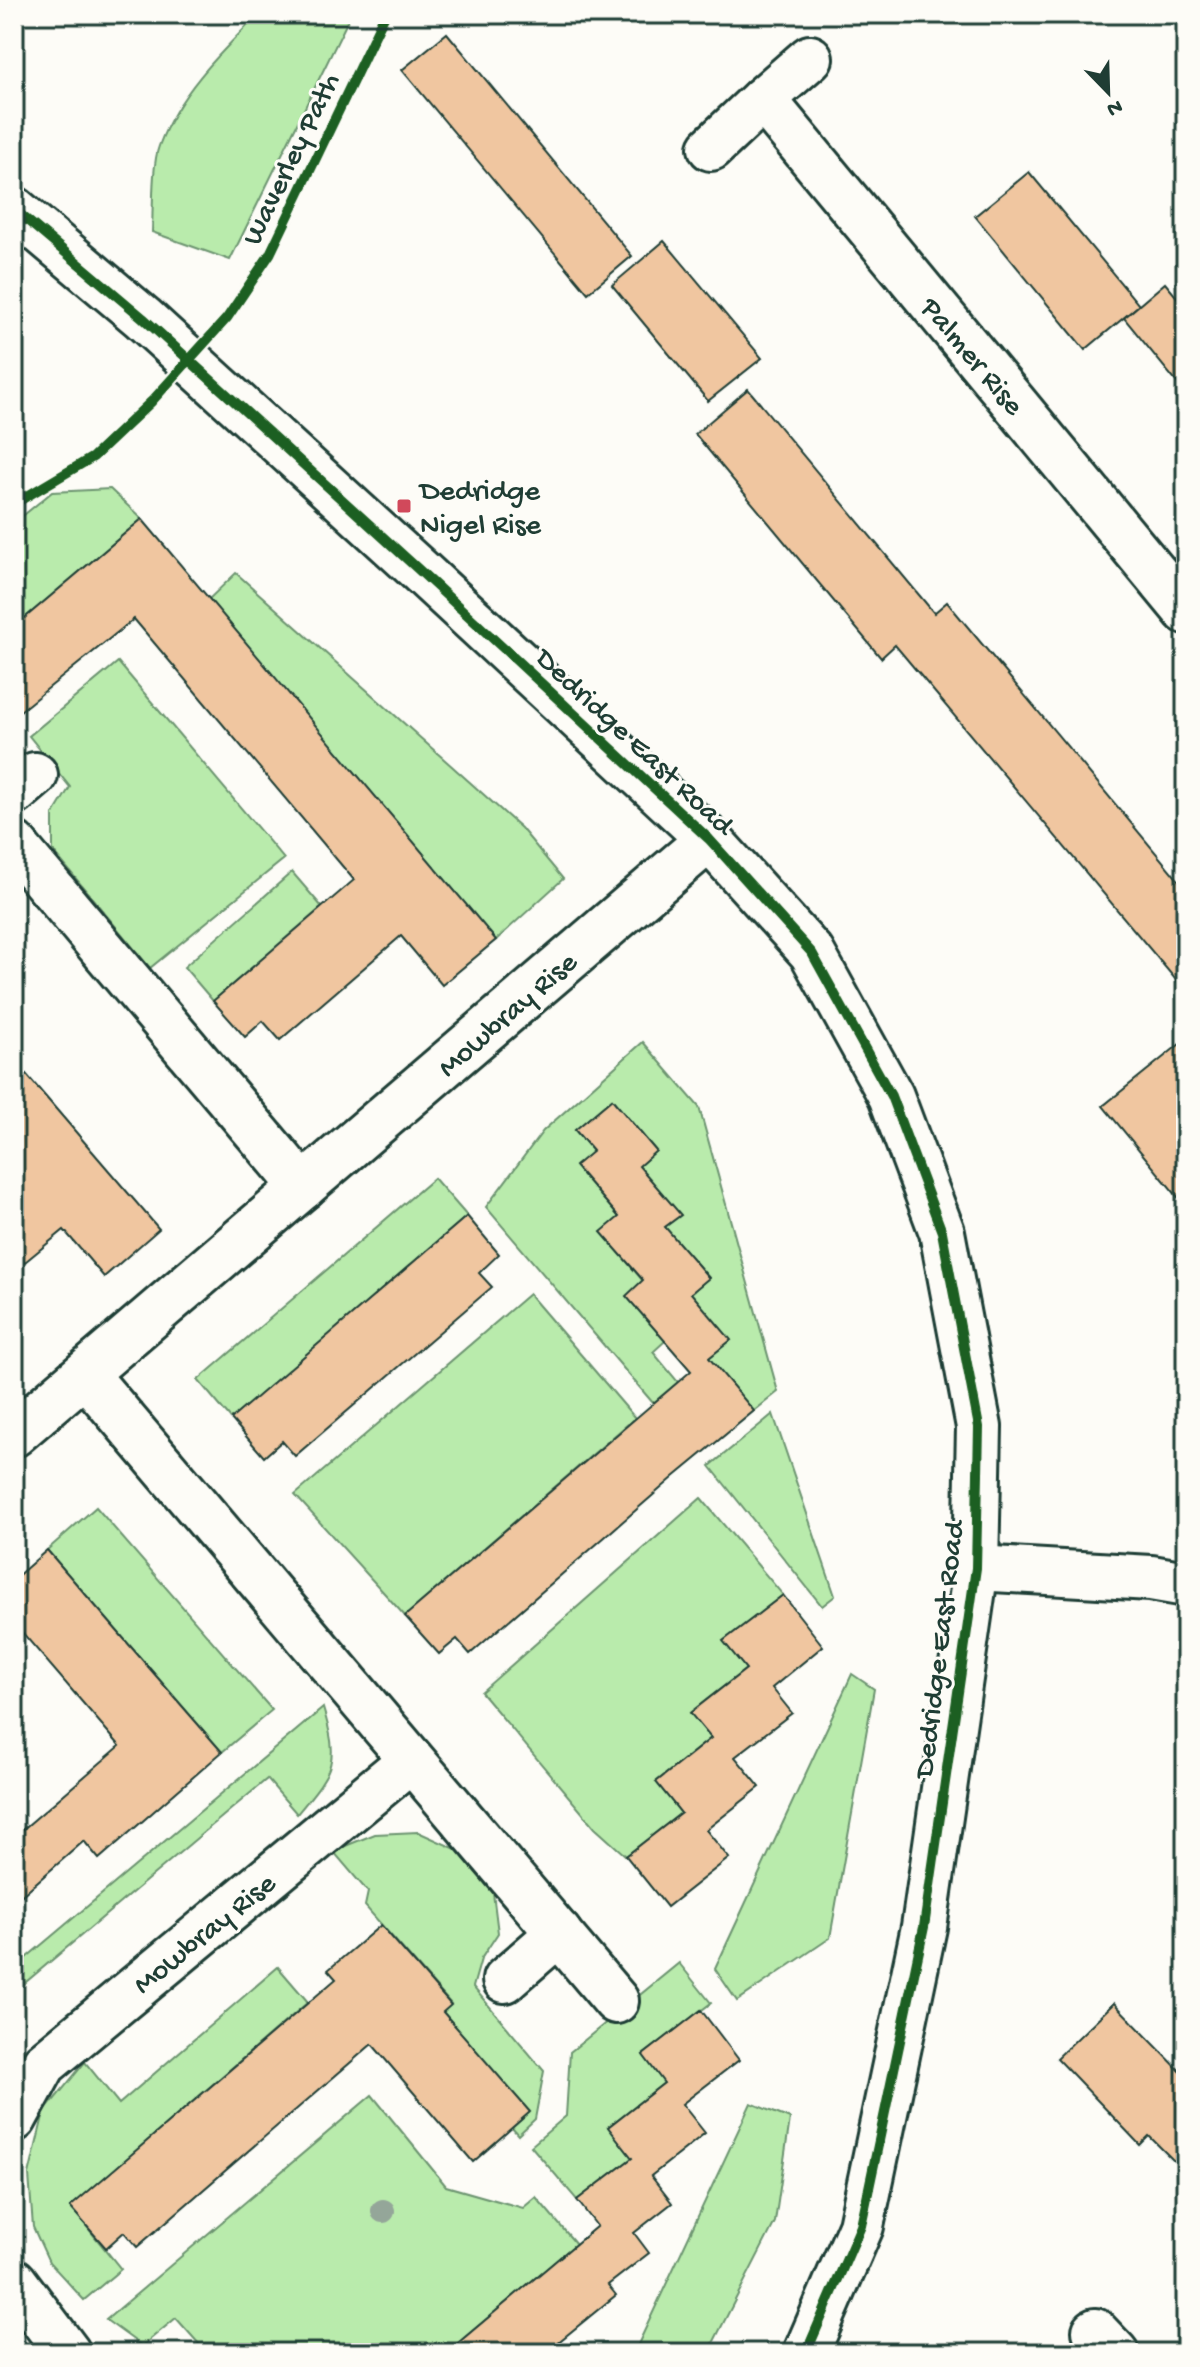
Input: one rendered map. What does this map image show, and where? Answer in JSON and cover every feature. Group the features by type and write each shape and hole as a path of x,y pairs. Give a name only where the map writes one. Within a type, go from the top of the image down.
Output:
{"street":[{"path":"711,148 810,58"},
{"name":"Palmer Rise","path":"763,99 1186,611"},
{"name":"Dedridge East Road","path":"14,209 143,318 709,839 812,953 891,1096 942,1232 979,1427 976,1568 924,1927 861,2226 806,2353"},
{"name":"Mowbray Rise","path":"14,1434 709,839"},
{"path":"14,844 303,1187"},
{"path":"85,1374 616,2001"},
{"path":"976,1568 1151,1578 1186,1584"},
{"name":"Mowbray Rise","path":"14,2119 44,2064 411,1760"},
{"path":"505,1980 559,1933"},
{"path":"14,2281 68,2353"}],"green space":[{"path":"259,14 351,14 230,260 152,232 155,164 167,127 189,91"},
{"path":"110,489 142,519 14,627 14,523 52,492"},
{"path":"236,573 521,828 563,879 496,940 209,599"},
{"path":"118,662 284,859 150,968 53,851 53,815 70,787 29,736"},
{"path":"292,872 322,907 213,1001 184,967"},
{"path":"643,1042 699,1107 778,1392 754,1411 709,1358 691,1293 709,1278 665,1227 639,1166 656,1151 612,1099 575,1130 593,1151 576,1167 619,1217 602,1232 643,1281 665,1341 653,1352 678,1382 653,1403 486,1207 543,1131"},
{"path":"434,1178 467,1216 231,1419 198,1380"},
{"path":"529,1294 635,1418 405,1616 295,1495"},
{"path":"773,1414 835,1596 822,1606 710,1466"},
{"path":"701,1498 783,1595 724,1641 746,1669 691,1712 711,1738 656,1782 681,1813 626,1856 595,1828 481,1692"},
{"path":"96,1507 272,1710 222,1752 47,1550"},
{"path":"852,1674 874,1689 830,1938 737,2001 715,1969"},
{"path":"323,1708 331,1742 330,1766 319,1787 297,1814 267,1779 14,1992 14,1968"},
{"path":"418,1832 456,1849 493,1893 498,1933 481,1959 473,1987 544,2071 535,2119 518,2135 512,2128 529,2113 443,2012 451,2004 365,1906 368,1892 333,1851 375,1834"},
{"path":"679,1963 711,2003 643,2055 664,2083 608,2127 632,2158 577,2200 531,2146 566,2116 570,2052"},
{"path":"278,1967 308,2002 71,2207 121,2269 84,2300 49,2262 33,2227 29,2175 44,2112 85,2062 119,2104"},
{"path":"372,2095 446,2186 523,2208 536,2197 576,2244 463,2339 474,2353 207,2353 176,2318 142,2346 106,2320"},
{"path":"751,2103 790,2119 775,2222 708,2353 634,2353"}],"building":[{"path":"447,33 632,256 588,293 402,70"},
{"path":"1029,172 1139,305 1085,350 975,216"},
{"path":"664,241 762,358 708,401 612,285"},
{"path":"1165,283 1186,308 1186,394 1124,318"},
{"path":"748,389 934,613 947,602 1186,889 1186,992 895,645 881,658 695,434"},
{"path":"142,519 496,940 442,985 401,936 280,1040 263,1021 245,1037 213,1001 354,880 134,619 14,716 14,627"},
{"path":"1186,1039 1186,1207 1103,1106"},
{"path":"14,1060 159,1229 104,1277 64,1230 14,1271"},
{"path":"612,1099 656,1151 639,1166 681,1215 665,1227 709,1278 691,1293 731,1340 709,1358 754,1411 470,1654 457,1639 439,1654 405,1616 691,1371 626,1296 643,1280 601,1232 619,1217 575,1166 593,1151 575,1130"},
{"path":"467,1216 499,1254 479,1273 492,1287 295,1456 282,1441 264,1457 231,1419"},
{"path":"47,1550 222,1752 99,1859 84,1841 14,1902 14,1837 120,1746 14,1623 14,1579"},
{"path":"783,1595 823,1646 772,1688 792,1713 735,1757 760,1787 706,1830 729,1858 667,1907 626,1856 681,1813 656,1782 711,1738 690,1713 746,1669 723,1641"},
{"path":"381,1925 451,2005 443,2012 530,2112 473,2162 372,2044 137,2247 124,2232 106,2248 70,2207 336,1979 328,1970"},
{"path":"1114,2003 1186,2077 1186,2173 1149,2136 1140,2145 1057,2058"},
{"path":"701,2010 739,2060 682,2104 705,2133 651,2176 672,2203 634,2233 649,2253 608,2285 616,2295 545,2353 446,2353 597,2226 577,2200 632,2158 608,2127 664,2083 643,2055"}],"cycle path":[{"name":"Waverley Path","path":"14,504 93,457 152,401 227,318 270,254 385,14"},
{"path":"14,209 143,318 709,839 812,953 891,1096 942,1232 979,1427 976,1568 924,1927 861,2226 806,2353"}],"place":[{"name":"Dedridge Nigel Rise","path":"404,506"}]}
